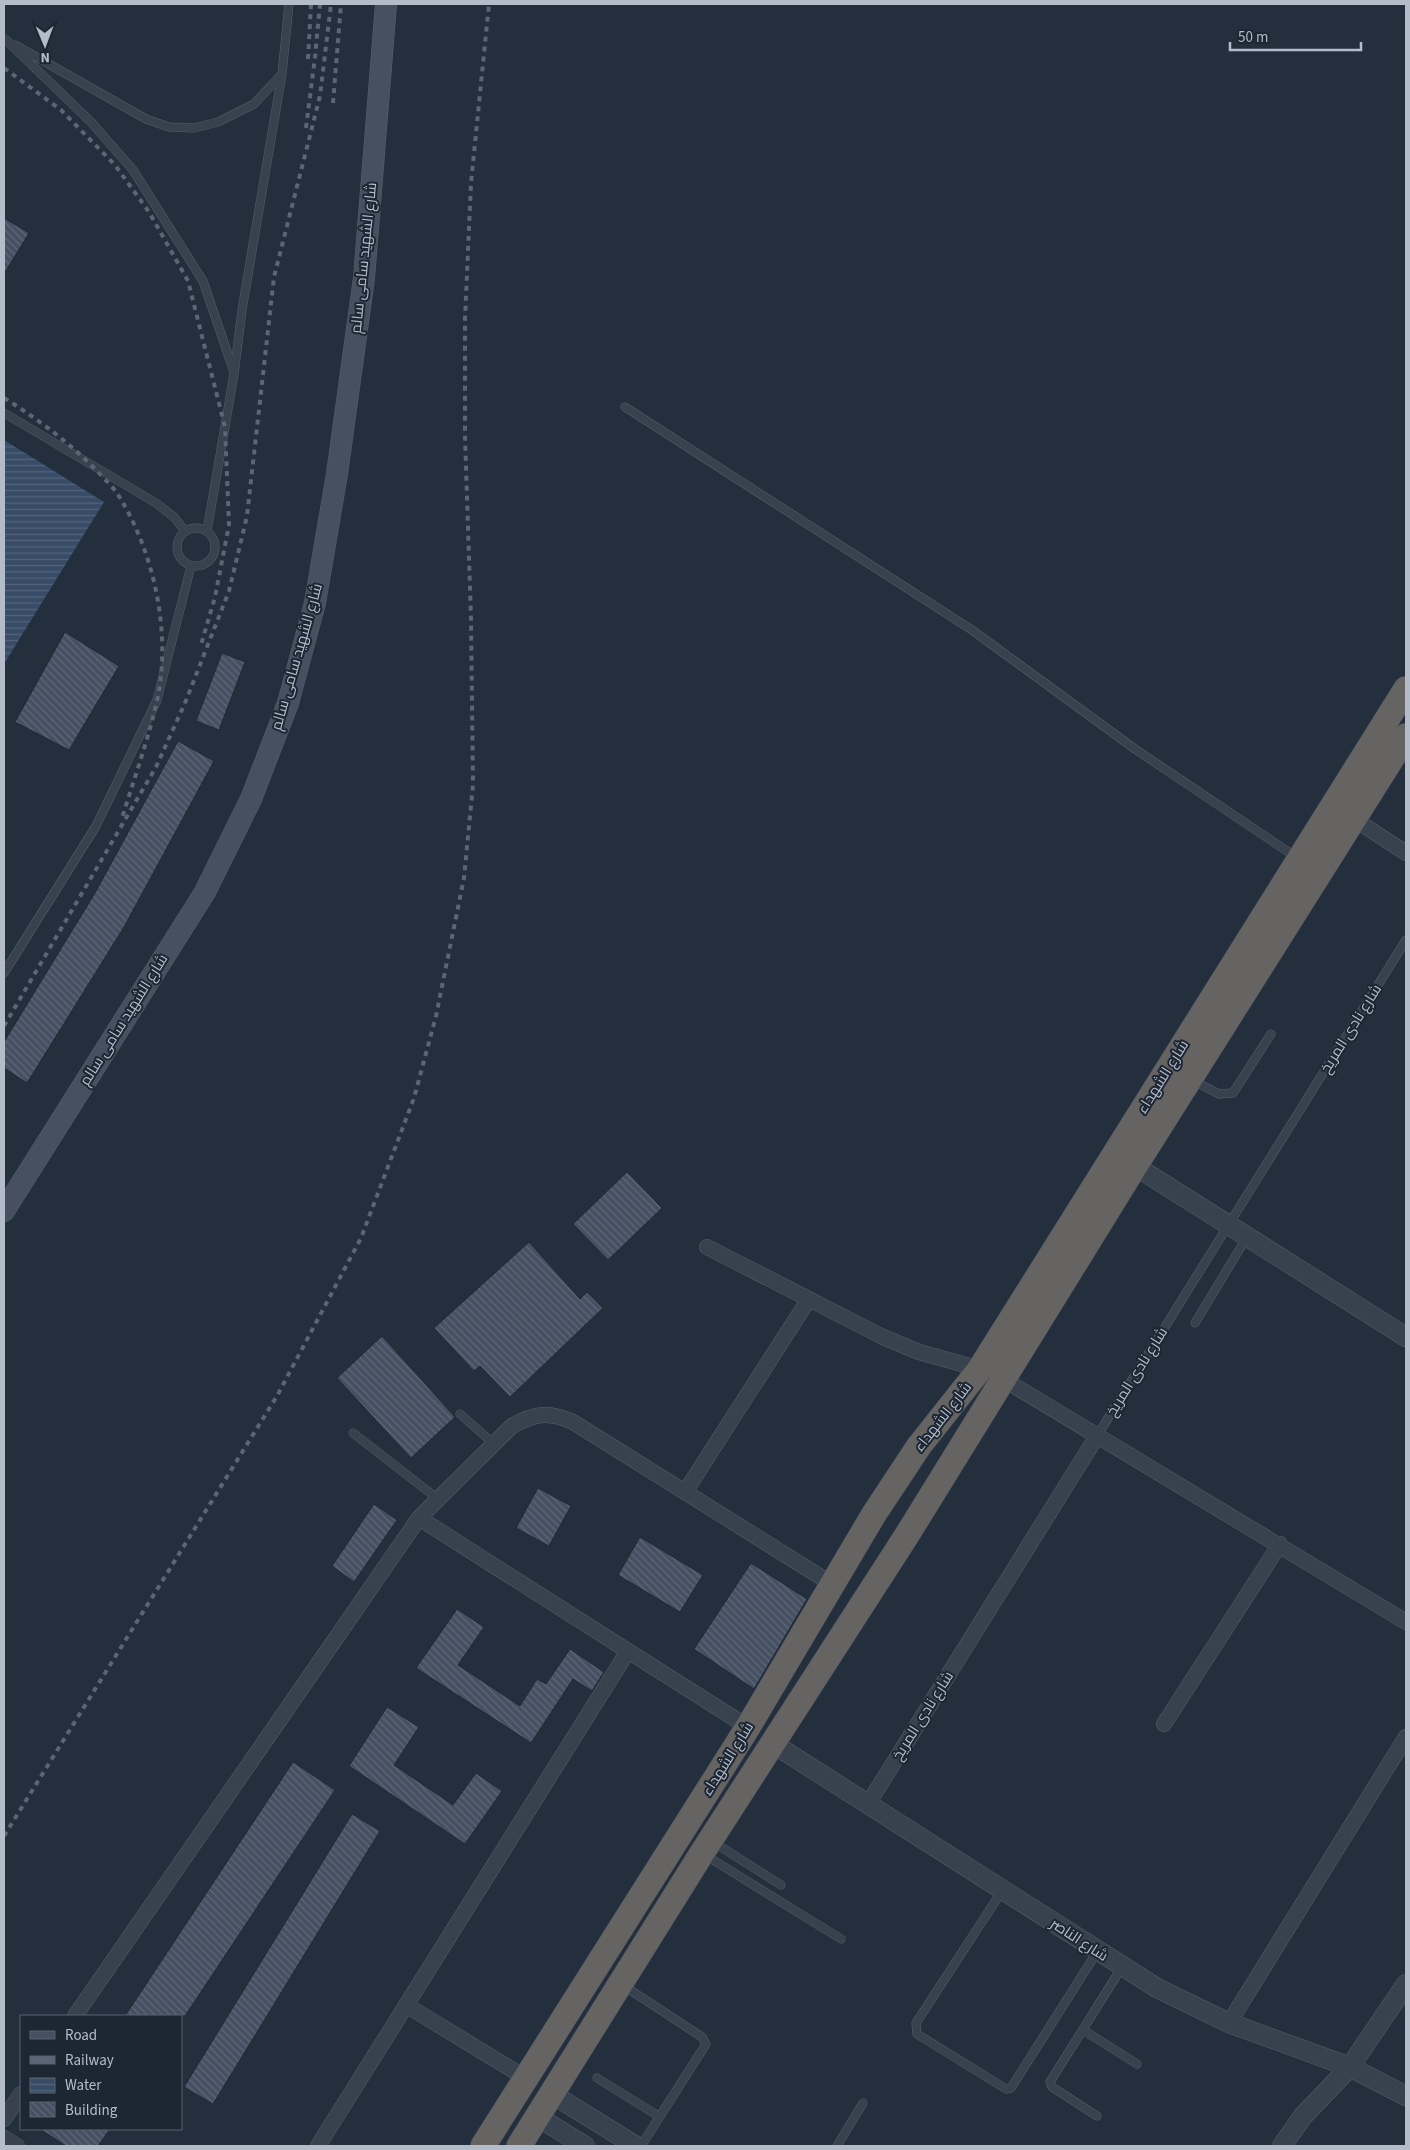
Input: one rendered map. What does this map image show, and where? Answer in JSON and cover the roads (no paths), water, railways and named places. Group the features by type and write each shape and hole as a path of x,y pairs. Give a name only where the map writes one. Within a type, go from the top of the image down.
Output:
{"highway":[{"name":"شارع الشهداء","path":"519,2146 700,1855 907,1535 1003,1379 1125,1159 1300,860 1406,689"},
{"name":"شارع الشهداء","path":"483,2146 748,1727 874,1514 919,1446 980,1370 1125,1159 1190,1078 1406,736"},
{"path":"919,1446 930,1461 948,1468"},
{"path":"874,1514 894,1519 907,1535"},
{"path":"664,1860 664,1872 668,1878 675,1878 700,1855"},
{"path":"617,1934 631,1928 638,1928 644,1935 646,1943"}],"main road":[{"name":"شارع الشهيد سامى سالم","path":"4,1211 205,892 251,800 288,702 315,602 337,474 364,278 386,4"}],"street":[{"path":"1354,819 1406,853"},
{"path":"1125,1159 1406,1337"},
{"path":"707,1246 904,1347 980,1370"},
{"path":"685,1492 809,1299"},
{"path":"1003,1379 1280,1544 1406,1622"},
{"path":"76,2015 419,1518 512,1426 526,1418 542,1414 558,1415 832,1584"},
{"name":"شارع نادى المريخ","path":"868,1804 1098,1436"},
{"path":"419,1518 748,1727"},
{"path":"1164,1724 1280,1544"},
{"path":"318,2146 628,1651"},
{"path":"1229,2023 1406,1737"},
{"name":"شارع الناصر","path":"772,1743 1097,1952 1157,1988 1229,2023 1350,2067 1406,2096"},
{"path":"1282,2146 1302,2116 1350,2067 1406,1984"},
{"path":"406,2005 526,2078"},
{"path":"552,2094 636,2146"},
{"path":"4,2119 20,2095"},
{"path":"538,2117 585,2146"},
{"path":"4,2138 17,2146"}],"lane":[{"path":"207,531 193,528 185,531 176,543 176,550 184,563 191,566 199,566 211,558 215,544 207,531 282,74 288,4"},
{"path":"4,39 146,119 169,127 194,128 218,122 254,104 282,74"},
{"path":"4,39 91,122 133,170 203,281 234,374"},
{"path":"625,407 972,630 1136,749 1300,860"},
{"path":"4,413 156,503 185,531"},
{"path":"4,973 96,826 157,700 191,566"},
{"name":"شارع نادى المريخ","path":"1098,1436 1406,940"},
{"path":"1190,1078 1219,1094 1233,1093 1271,1034"},
{"path":"1195,1323 1247,1236"},
{"path":"460,1414 494,1444"},
{"path":"353,1433 438,1499"},
{"path":"700,1855 781,1885"},
{"path":"700,1855 841,1939"},
{"path":"1002,1891 916,2024 917,2034 1006,2089 1011,2088 1097,1952"},
{"path":"1097,2116 1052,2087 1050,2082 1122,1967"},
{"path":"620,1984 705,2040 704,2048 641,2146"},
{"path":"1083,2030 1137,2064"},
{"path":"597,2078 660,2117"},
{"path":"836,2146 863,2103"}],"water":[{"path":"4,440 104,502 4,664"}],"railway":[{"path":"308,59 311,4"},
{"path":"306,128 320,4"},
{"path":"4,1026 156,767 185,703 229,591 247,516 274,277 320,96 331,4"},
{"path":"333,103 341,4"},
{"path":"4,1836 277,1396 361,1238 414,1098 436,1016 464,878 473,785 471,619 465,436 465,319 471,183 489,4"},
{"path":"4,68 61,110 115,165 149,212 188,281 225,427 229,525 215,597 201,645"},
{"path":"4,398 42,423 66,442 113,488 130,516 150,566 161,621 161,675 157,701 122,818"}]}
